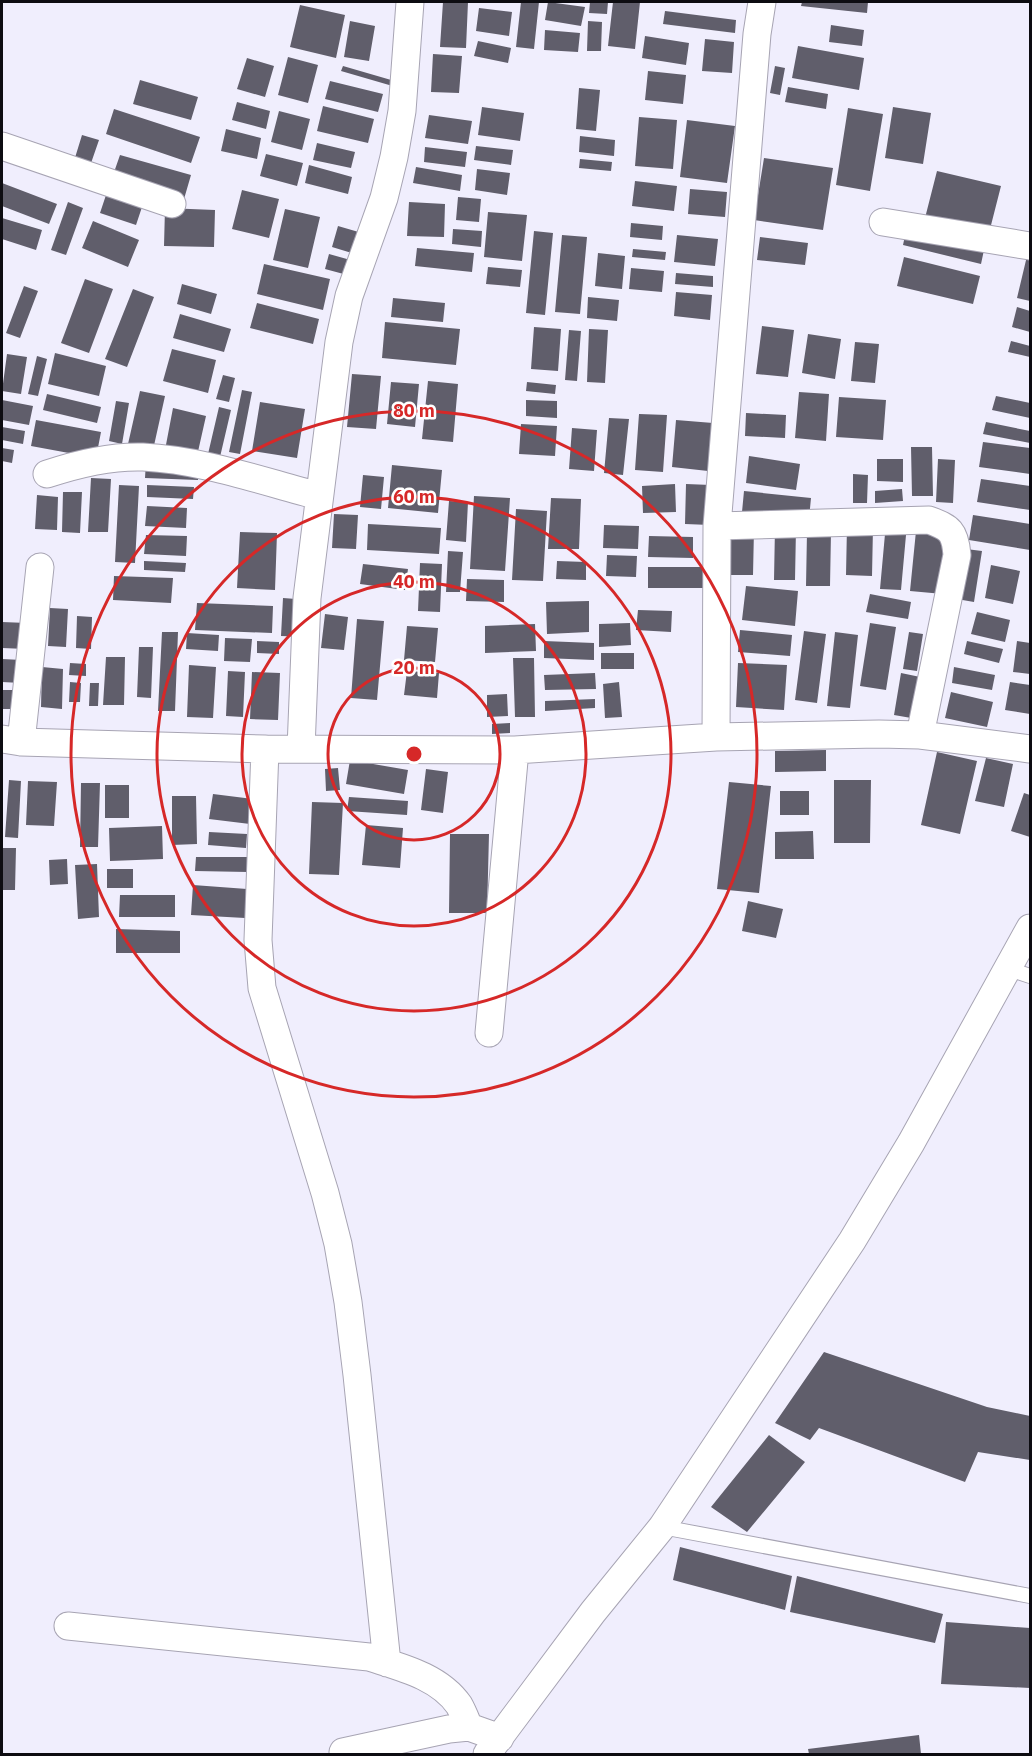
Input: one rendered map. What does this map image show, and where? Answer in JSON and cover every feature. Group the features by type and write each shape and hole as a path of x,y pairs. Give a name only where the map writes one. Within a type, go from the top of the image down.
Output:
{"street":[{"path":"301,749 307,598 339,342 349,296 384,198 394,157 402,111 410,2"},
{"path":"716,736 717,526 757,34 762,2"},
{"path":"2,146 171,204"},
{"path":"883,222 1030,246"},
{"path":"47,474 79,464 141,457 201,464 319,496"},
{"path":"717,526 929,520 947,527 956,539 957,555 920,735"},
{"path":"40,567 11,740 266,749 515,750 716,736 879,734 920,735 1030,749"},
{"path":"266,749 258,940 262,988 325,1193 338,1244 357,1375 387,1663"},
{"path":"489,1033 515,750"},
{"path":"68,1626 358,1656 387,1663 413,1671 441,1686 459,1705 469,1727 493,1746 593,1612 662,1527 852,1241 911,1143 1020,973 1030,928"},
{"path":"343,1752 449,1729 469,1727"}],"lane":[{"path":"662,1527 1030,1596"}],"building":[{"path":"443,2 468,2 466,48 440,47"},
{"path":"521,2 539,2 534,49 516,47"},
{"path":"548,2 585,7 581,26 545,20"},
{"path":"590,2 608,2 607,14 589,13"},
{"path":"613,2 640,2 635,49 608,46"},
{"path":"802,2 868,2 867,13 801,6"},
{"path":"300,5 345,15 336,58 290,47"},
{"path":"479,8 512,12 509,36 476,31"},
{"path":"665,11 736,20 735,33 663,24"},
{"path":"350,21 375,26 369,61 344,57"},
{"path":"588,21 602,22 601,51 587,51"},
{"path":"831,25 864,30 862,46 829,42"},
{"path":"545,30 580,33 578,52 544,50"},
{"path":"645,36 689,43 686,65 642,58"},
{"path":"705,39 734,42 732,73 702,71"},
{"path":"478,41 511,48 508,63 474,56"},
{"path":"798,46 864,58 859,90 792,78"},
{"path":"433,54 462,56 459,93 431,92"},
{"path":"288,57 318,65 308,103 278,95"},
{"path":"247,58 274,66 265,97 237,89"},
{"path":"343,66 398,82 396,87 341,71"},
{"path":"775,66 785,68 780,95 770,93"},
{"path":"648,71 686,75 683,104 645,100"},
{"path":"140,80 198,97 191,120 133,104"},
{"path":"330,81 383,94 378,112 325,99"},
{"path":"788,87 828,94 826,109 785,102"},
{"path":"579,88 600,90 596,131 576,129"},
{"path":"237,102 270,111 266,129 232,120"},
{"path":"323,106 374,119 368,143 317,131"},
{"path":"482,107 524,113 520,141 478,135"},
{"path":"893,107 931,113 923,164 885,158"},
{"path":"848,108 883,114 870,191 836,185"},
{"path":"114,109 200,137 191,163 106,134"},
{"path":"279,111 310,119 302,150 271,142"},
{"path":"429,115 472,121 468,144 425,138"},
{"path":"639,117 677,120 673,169 635,166"},
{"path":"687,120 735,126 727,183 680,177"},
{"path":"226,129 261,138 257,159 221,151"},
{"path":"82,135 99,140 90,166 74,161"},
{"path":"580,136 615,140 614,156 579,152"},
{"path":"317,143 355,152 351,168 313,160"},
{"path":"476,146 513,150 511,165 474,160"},
{"path":"425,147 467,152 465,167 424,162"},
{"path":"266,154 303,163 297,186 260,176"},
{"path":"120,155 191,175 184,199 112,178"},
{"path":"764,158 833,168 823,230 754,220"},
{"path":"580,159 612,162 611,171 579,168"},
{"path":"309,165 352,177 348,194 305,183"},
{"path":"416,167 462,175 460,191 413,183"},
{"path":"477,169 510,173 507,195 475,190"},
{"path":"937,171 1001,186 989,233 925,218"},
{"path":"635,181 677,186 674,211 632,206"},
{"path":"2,183 57,204 49,224 2,206"},
{"path":"109,186 145,198 136,225 100,213"},
{"path":"690,189 727,192 725,217 688,214"},
{"path":"242,190 279,199 269,238 232,229"},
{"path":"458,197 481,199 479,222 456,220"},
{"path":"68,202 83,208 66,255 51,250"},
{"path":"409,202 445,204 444,237 407,236"},
{"path":"165,208 215,210 214,247 164,246"},
{"path":"285,209 320,217 308,268 273,260"},
{"path":"488,212 527,215 522,261 484,257"},
{"path":"2,218 42,230 36,250 2,239"},
{"path":"93,221 139,240 128,267 82,248"},
{"path":"631,223 663,226 662,240 630,237"},
{"path":"338,226 362,233 355,254 332,247"},
{"path":"453,229 482,231 481,247 452,244"},
{"path":"534,231 553,233 545,315 526,313"},
{"path":"906,231 984,250 981,264 903,245"},
{"path":"562,235 587,237 580,314 555,312"},
{"path":"677,235 718,239 715,266 674,262"},
{"path":"760,237 808,243 805,265 757,260"},
{"path":"417,248 474,253 472,272 415,266"},
{"path":"633,249 666,252 665,260 632,257"},
{"path":"598,253 625,256 622,289 595,286"},
{"path":"329,254 354,261 351,276 325,269"},
{"path":"1027,256 1030,257 1030,301 1017,298"},
{"path":"904,257 980,276 973,304 897,286"},
{"path":"264,264 330,279 323,310 257,294"},
{"path":"488,267 522,270 520,287 486,284"},
{"path":"631,268 664,271 662,292 629,289"},
{"path":"676,273 713,276 713,287 675,284"},
{"path":"85,279 113,289 89,353 61,343"},
{"path":"182,284 217,294 211,314 177,304"},
{"path":"24,286 38,291 20,338 6,333"},
{"path":"133,289 154,297 127,367 105,359"},
{"path":"676,292 712,295 710,320 674,316"},
{"path":"588,297 619,300 617,321 587,318"},
{"path":"393,298 445,303 443,322 391,317"},
{"path":"257,303 319,319 313,344 250,328"},
{"path":"1017,307 1030,311 1030,332 1012,327"},
{"path":"180,314 231,329 224,352 173,338"},
{"path":"385,322 460,329 456,365 382,358"},
{"path":"762,326 794,330 788,377 756,374"},
{"path":"534,327 561,329 558,371 531,369"},
{"path":"589,329 608,330 605,383 587,382"},
{"path":"569,330 581,331 577,381 565,380"},
{"path":"808,334 841,339 835,379 802,373"},
{"path":"1011,341 1030,346 1030,357 1008,352"},
{"path":"855,342 879,344 875,383 851,381"},
{"path":"172,349 216,360 208,393 163,381"},
{"path":"55,353 106,366 99,396 48,384"},
{"path":"7,354 27,357 21,394 2,391"},
{"path":"37,356 47,359 38,396 28,394"},
{"path":"352,374 381,376 376,429 347,427"},
{"path":"223,375 235,378 229,402 216,399"},
{"path":"428,381 458,384 453,442 422,439"},
{"path":"391,382 419,384 415,427 387,424"},
{"path":"527,382 556,385 555,394 526,391"},
{"path":"242,390 252,392 240,454 229,452"},
{"path":"140,391 165,396 153,450 128,444"},
{"path":"799,392 829,394 826,441 795,438"},
{"path":"47,394 101,407 97,423 43,410"},
{"path":"996,396 1030,403 1030,418 992,410"},
{"path":"839,397 886,400 883,440 836,437"},
{"path":"2,400 33,406 29,425 2,420"},
{"path":"526,400 557,401 557,418 526,416"},
{"path":"116,401 129,403 122,444 109,441"},
{"path":"260,402 305,409 297,458 252,451"},
{"path":"219,407 231,410 220,457 208,454"},
{"path":"173,408 206,416 197,456 165,450"},
{"path":"746,413 786,415 785,438 745,436"},
{"path":"639,414 667,415 663,472 635,470"},
{"path":"609,418 629,419 623,475 604,473"},
{"path":"36,420 101,432 96,458 31,446"},
{"path":"676,420 713,423 708,471 672,467"},
{"path":"986,422 1030,431 1030,443 983,434"},
{"path":"521,424 557,426 555,456 519,454"},
{"path":"2,427 25,431 23,444 2,440"},
{"path":"572,428 597,430 594,471 569,469"},
{"path":"983,442 1030,448 1030,474 979,467"},
{"path":"911,447 932,447 933,496 912,496"},
{"path":"2,448 14,450 12,463 2,461"},
{"path":"749,456 800,464 796,490 746,483"},
{"path":"877,459 903,459 903,482 877,481"},
{"path":"938,459 955,460 953,503 936,502"},
{"path":"146,461 198,464 198,480 145,478"},
{"path":"392,465 442,470 438,513 388,508"},
{"path":"853,474 868,475 867,503 853,503"},
{"path":"363,475 384,477 381,509 360,507"},
{"path":"91,478 111,479 108,532 88,532"},
{"path":"981,479 1030,486 1030,510 977,502"},
{"path":"675,484 676,512 643,513 642,486"},
{"path":"686,484 711,485 710,525 685,524"},
{"path":"119,485 139,486 135,563 115,562"},
{"path":"147,485 194,487 193,499 147,497"},
{"path":"902,489 903,501 875,503 875,491"},
{"path":"744,491 811,498 809,519 742,512"},
{"path":"63,492 82,492 80,533 62,532"},
{"path":"37,495 58,497 57,530 35,529"},
{"path":"474,496 510,498 505,571 470,569"},
{"path":"551,498 581,499 579,549 548,549"},
{"path":"449,501 468,502 466,542 446,540"},
{"path":"147,506 187,508 186,528 145,526"},
{"path":"516,509 547,511 543,581 512,580"},
{"path":"334,514 358,515 356,549 332,548"},
{"path":"973,515 1030,524 1030,550 969,540"},
{"path":"886,523 907,524 901,590 880,589"},
{"path":"368,524 441,528 439,554 367,550"},
{"path":"604,525 639,526 638,549 603,548"},
{"path":"847,526 873,527 872,576 846,575"},
{"path":"775,527 796,528 795,580 774,580"},
{"path":"727,529 754,529 753,575 726,575"},
{"path":"916,531 949,534 943,594 910,591"},
{"path":"240,532 277,533 275,590 237,588"},
{"path":"807,532 831,532 830,586 806,586"},
{"path":"146,535 187,536 186,556 144,554"},
{"path":"649,536 693,537 693,558 648,557"},
{"path":"958,548 982,551 974,602 951,598"},
{"path":"448,551 463,552 460,592 446,592"},
{"path":"607,555 637,556 636,577 606,576"},
{"path":"144,561 186,563 185,572 144,570"},
{"path":"557,561 586,562 586,580 556,579"},
{"path":"420,563 442,564 440,612 418,611"},
{"path":"363,564 408,569 405,590 360,584"},
{"path":"991,565 1020,571 1013,604 985,598"},
{"path":"648,567 703,567 703,588 648,588"},
{"path":"114,576 173,578 171,603 113,600"},
{"path":"467,579 504,580 504,602 466,601"},
{"path":"746,586 798,591 795,626 742,620"},
{"path":"870,594 911,602 908,619 866,612"},
{"path":"283,598 309,600 307,637 281,636"},
{"path":"589,601 589,632 547,634 546,602"},
{"path":"197,603 273,606 272,633 195,630"},
{"path":"50,608 68,609 66,647 48,646"},
{"path":"638,610 672,611 671,632 636,630"},
{"path":"977,612 1010,620 1005,642 971,634"},
{"path":"325,614 348,617 344,650 321,648"},
{"path":"77,616 92,617 91,649 76,648"},
{"path":"357,619 384,621 377,700 351,698"},
{"path":"2,622 27,623 26,649 2,648"},
{"path":"630,623 631,645 599,647 599,624"},
{"path":"870,623 896,627 886,690 860,686"},
{"path":"535,624 536,651 485,653 485,626"},
{"path":"407,626 438,628 435,662 404,660"},
{"path":"740,630 792,635 790,656 738,652"},
{"path":"804,631 826,634 817,703 795,700"},
{"path":"162,632 178,632 175,711 158,711"},
{"path":"835,632 858,635 850,708 827,706"},
{"path":"909,632 923,634 917,671 903,669"},
{"path":"187,633 219,635 218,651 186,649"},
{"path":"225,638 252,639 250,662 224,661"},
{"path":"257,641 279,642 279,654 257,653"},
{"path":"544,641 594,643 594,660 544,658"},
{"path":"967,641 1003,649 999,663 964,654"},
{"path":"1017,641 1030,643 1030,674 1013,672"},
{"path":"139,647 153,647 151,698 137,697"},
{"path":"601,653 634,653 634,669 601,669"},
{"path":"106,657 125,657 124,705 103,705"},
{"path":"513,658 534,658 535,717 515,717"},
{"path":"2,659 22,660 21,683 2,682"},
{"path":"70,663 86,664 86,676 69,675"},
{"path":"738,663 787,665 784,710 736,707"},
{"path":"189,665 216,667 213,718 187,717"},
{"path":"42,667 63,669 62,709 41,707"},
{"path":"954,667 995,675 992,690 952,683"},
{"path":"228,671 245,672 243,717 226,716"},
{"path":"407,671 439,673 437,698 404,695"},
{"path":"252,672 280,673 278,720 250,719"},
{"path":"595,673 596,689 545,690 544,675"},
{"path":"901,673 925,678 917,719 894,715"},
{"path":"70,682 81,683 80,702 69,702"},
{"path":"619,682 622,717 605,718 603,684"},
{"path":"1010,682 1030,685 1030,714 1005,710"},
{"path":"90,683 99,683 98,706 89,706"},
{"path":"2,690 18,690 18,709 2,709"},
{"path":"951,692 993,702 987,727 945,718"},
{"path":"507,694 508,716 487,717 487,695"},
{"path":"595,699 595,708 545,711 545,701"},
{"path":"510,723 510,733 492,734 492,724"},
{"path":"826,750 826,771 775,772 775,751"},
{"path":"937,752 977,761 960,834 921,825"},
{"path":"986,758 1013,764 1004,807 975,801"},
{"path":"350,760 408,770 404,794 346,784"},
{"path":"338,768 340,790 326,791 325,769"},
{"path":"426,769 448,772 443,813 421,810"},
{"path":"9,780 21,781 18,838 5,837"},
{"path":"834,780 871,780 870,843 834,843"},
{"path":"28,781 57,782 54,826 26,825"},
{"path":"729,782 771,786 759,893 717,889"},
{"path":"81,783 100,783 98,847 80,847"},
{"path":"105,785 129,785 129,818 105,818"},
{"path":"780,791 809,791 809,815 780,815"},
{"path":"1024,793 1030,795 1030,837 1011,831"},
{"path":"213,794 253,799 250,824 209,819"},
{"path":"172,796 196,796 197,844 172,845"},
{"path":"349,797 408,801 407,815 347,811"},
{"path":"312,802 343,803 339,875 309,874"},
{"path":"366,825 403,828 400,868 362,865"},
{"path":"162,826 163,859 110,861 109,828"},
{"path":"813,831 814,859 775,859 775,832"},
{"path":"209,832 247,834 246,848 208,845"},
{"path":"450,834 489,834 487,913 449,913"},
{"path":"2,848 16,848 15,890 2,890"},
{"path":"196,857 248,857 248,872 195,871"},
{"path":"67,859 68,884 50,885 49,860"},
{"path":"97,864 99,917 78,919 75,865"},
{"path":"107,869 133,869 133,888 107,888"},
{"path":"193,885 247,889 245,918 191,915"},
{"path":"120,895 175,895 175,917 119,917"},
{"path":"748,901 783,909 776,938 742,931"},
{"path":"116,929 180,931 180,953 116,953"},
{"path":"824,1352 987,1407 1030,1416 1030,1460 978,1452 965,1482 819,1428 810,1440 775,1423"},
{"path":"769,1435 805,1462 747,1532 711,1507"},
{"path":"680,1547 792,1576 785,1610 673,1580"},
{"path":"797,1576 943,1614 935,1643 790,1612"},
{"path":"946,1622 1030,1628 1030,1688 941,1684"},
{"path":"919,1735 921,1754 809,1754 808,1749"}]}
